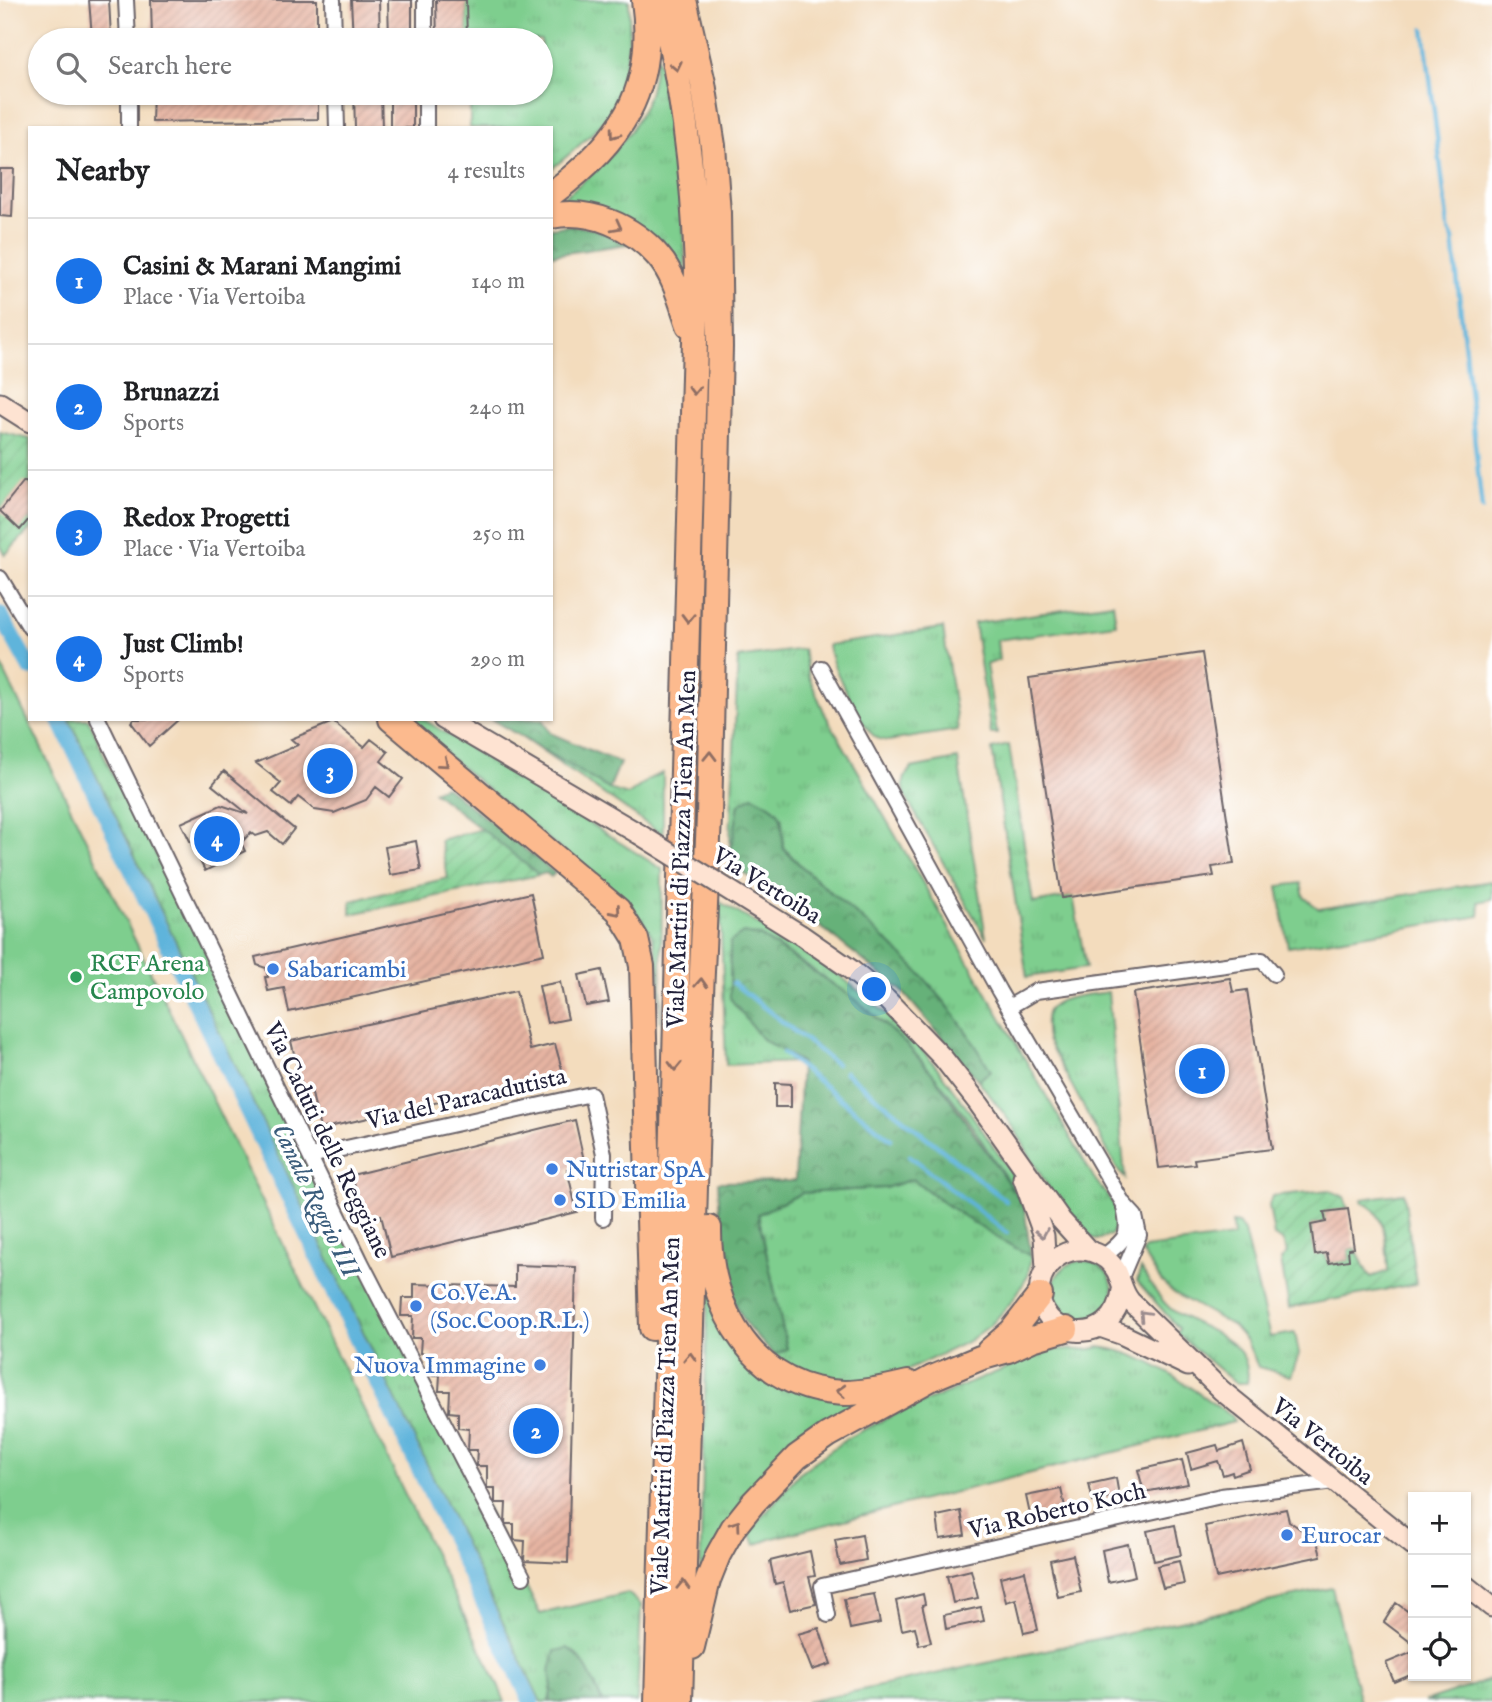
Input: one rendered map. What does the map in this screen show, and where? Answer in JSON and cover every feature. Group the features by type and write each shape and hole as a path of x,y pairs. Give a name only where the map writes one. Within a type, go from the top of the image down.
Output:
{"highway":[{"path":"553,192 599,153 615,135 628,113 644,65 647,18 644,0"},
{"name":"Viale Martiri di Piazza Tien An Men","path":"657,1702 697,269 689,142 681,89 660,0"},
{"name":"Viale Martiri di Piazza Tien An Men","path":"680,1691 700,1016 709,817 720,278 713,146 703,83 684,0"},
{"path":"553,216 597,216 631,234 659,256 677,288 695,342"},
{"path":"393,721 618,910 636,939 642,966 653,1375 664,1471"},
{"path":"700,1016 711,1085 708,1249 720,1301 733,1328 748,1349 768,1366 788,1379 819,1390 844,1393 870,1391 932,1378"},
{"path":"980,1358 1012,1331 1040,1296"},
{"path":"680,1691 708,1580 718,1555 733,1528 753,1503 812,1445 932,1378 980,1358 1066,1329"}],"main road":[{"name":"Via Vertoiba","path":"446,721 639,834 801,935 850,970 906,1018 962,1081 1061,1220 1096,1253 1111,1263 1121,1285 1150,1322 1203,1374 1408,1541"},
{"name":"Via Vertoiba","path":"1013,1154 1044,1236 1046,1269 1040,1296"},
{"path":"1046,1269 1062,1254 1075,1249 1096,1253"},
{"path":"1100,1327 1116,1312 1121,1285"},
{"path":"1040,1296 1048,1316 1066,1329"},
{"name":"Via Vertoiba","path":"1066,1329 1077,1332 1100,1327 1123,1335 1203,1374"},
{"path":"1471,1590 1492,1607"}],"street":[{"path":"126,0 127,28"},
{"path":"333,0 334,28"},
{"path":"425,0 425,28"},
{"path":"129,105 130,126"},
{"path":"336,105 337,126"},
{"path":"426,105 426,126"},
{"path":"0,578 28,625"},
{"path":"821,668 1009,1007 1123,1203 1135,1216 1139,1235 1121,1285"},
{"name":"Via Caduti delle Reggiane","path":"100,721 361,1262 523,1577"},
{"path":"1009,1007 1036,992 1262,960 1274,974"},
{"name":"Via del Paracadutista","path":"310,1156 591,1094 604,1154 603,1218"},
{"path":"1096,1253 1124,1240 1128,1226 1123,1203"},
{"name":"Via Roberto Koch","path":"828,1615 822,1586 1221,1496 1334,1482"}],"green space":[{"path":"466,0 629,0 625,69 618,96 609,115 576,149 553,167 553,126 470,126 470,105 553,105 553,28 467,28"},
{"path":"656,53 674,141 687,290 668,254 553,208 620,145 640,114 652,81"},
{"path":"570,225 595,229 629,244 553,255 553,228"},
{"path":"0,432 28,439 28,531 5,555 0,544"},
{"path":"1113,603 1116,624 997,640 999,660 986,665 997,734 991,734 974,623"},
{"path":"943,628 958,730 888,741 877,738 863,722 848,695 834,666 828,645"},
{"path":"803,649 809,677 825,714 1094,1178 1114,1205 1120,1219 1111,1235 1097,1240 1084,1232 1061,1207 1014,1128 978,1080 991,1071 944,1001 889,943 783,847 782,818 739,804 729,863 738,658"},
{"name":"RCF Arena Campovolo","path":"0,663 505,1702 0,1702"},
{"path":"70,721 89,721 111,772 130,801 181,906 210,949 310,1156 540,1614 628,1593 641,1605 637,1702 602,1702 575,1653 550,1671 552,1687 549,1702 541,1702"},
{"path":"405,721 426,721 662,869 661,1022 654,943 651,934 630,907"},
{"path":"494,721 543,721 550,733 620,763 609,789"},
{"path":"521,737 609,789 628,795 651,778 663,773 663,835"},
{"path":"1009,745 1033,903 1073,896 1086,968 1027,977 992,749"},
{"path":"958,759 986,938 904,790 904,779 911,768"},
{"path":"445,786 555,873 551,877 546,873 539,875 433,791"},
{"path":"753,796 771,806 780,815 783,848 917,970 957,1019 991,1071 978,1080 902,991 803,913 729,863 739,804"},
{"path":"482,829 539,875 351,914 351,901 448,878 440,840"},
{"path":"1492,881 1492,899 1478,902 1480,916 1288,947 1278,886 1301,883 1304,897 1319,909"},
{"path":"720,902 827,965 901,1026 936,1066 972,1115 1012,1174 1024,1206 957,1105 913,1052 852,997 760,936 730,943 730,998 762,1039 801,1062 726,1065"},
{"path":"743,933 760,936 855,999 908,1046 933,1074 1024,1206 1031,1256 970,1221 913,1179 885,1188 802,1193 758,1214 787,1349 774,1355 755,1335 736,1306 730,1289 723,1254 718,1182 795,1181 801,1062 762,1039 730,998 730,942"},
{"path":"1108,992 1125,1178 1119,1172 1047,1040 1046,1018 1053,1006 1075,997"},
{"path":"913,1179 970,1221 1031,1256 1028,1276 1013,1300 992,1324 969,1341 887,1380 852,1383 824,1381 802,1373 774,1355 787,1349 758,1214 802,1193 885,1188"},
{"path":"1329,1190 1344,1197 1348,1209 1325,1212 1326,1222 1311,1225 1315,1254 1324,1253 1329,1263 1349,1260 1348,1249 1354,1248 1371,1277 1388,1271 1386,1242 1381,1222 1362,1199 1404,1193 1416,1284 1289,1308 1281,1260 1287,1253 1283,1241 1274,1236 1269,1205 1272,1196"},
{"path":"1232,1223 1239,1224 1244,1232 1270,1337 1295,1333 1299,1354 1291,1376 1258,1367 1247,1342 1233,1326 1174,1293 1161,1281 1142,1252 1145,1248 1233,1237"},
{"path":"1077,1261 1089,1261 1105,1269 1111,1279 1111,1303 1105,1313 1089,1321 1077,1321 1061,1313 1053,1297 1053,1285 1061,1269"},
{"path":"1141,1269 1171,1309 1233,1345 1242,1355 1247,1367 1247,1383 1235,1383 1177,1334 1179,1329 1137,1281"},
{"path":"708,1284 758,1372 891,1394 818,1431 700,1581"},
{"path":"1099,1347 1117,1350 1152,1364 1231,1416 1234,1422 773,1538 755,1545 750,1532 799,1473 849,1437 893,1415 1050,1350 1087,1350"},
{"path":"1332,1588 1360,1702 806,1702"},
{"path":"568,1648 585,1666 602,1702 549,1702 552,1687 550,1671 555,1651"},
{"path":"1492,1679 1492,1702 1424,1702"}],"building":[{"path":"89,0 109,0 111,28 91,28"},
{"path":"151,0 317,0 317,28 152,28"},
{"path":"351,0 379,0 380,28 352,28"},
{"path":"388,0 412,0 412,28 389,28"},
{"path":"436,0 466,0 467,28 437,28"},
{"path":"153,105 318,105 318,119 152,122"},
{"path":"354,105 381,105 382,126 355,126"},
{"path":"390,105 413,105 413,126 390,126"},
{"path":"0,169 14,169 12,217 0,216"},
{"path":"24,481 28,484 28,520 20,530 0,511"},
{"path":"1202,653 1234,864 1212,867 1214,876 1062,898 1029,678"},
{"path":"132,721 177,721 149,746"},
{"path":"333,722 364,747 371,739 388,752 381,761 403,779 389,797 376,787 366,800 334,813 315,810 298,797 291,806 273,792 281,783 256,763 298,745 291,739"},
{"path":"224,771 294,829 282,844 268,832 256,836 251,832 241,843 245,851 205,871 181,823 221,805 248,814 212,785"},
{"path":"416,841 421,870 390,875 385,847"},
{"path":"531,893 544,954 289,1012 284,988 268,991 266,968 257,965 255,957"},
{"path":"602,970 609,1002 586,1006 579,975"},
{"path":"1230,978 1233,992 1247,990 1272,1149 1194,1159 1195,1164 1159,1168 1133,993"},
{"path":"560,982 568,1019 547,1023 539,986"},
{"path":"516,991 530,1050 555,1044 563,1073 557,1074 558,1079 532,1086 531,1081 320,1129 310,1085 302,1087 291,1041"},
{"path":"775,1083 791,1084 791,1107 775,1107"},
{"path":"575,1120 585,1165 567,1169 577,1212 391,1257 381,1215 363,1219 352,1175"},
{"path":"1348,1209 1354,1248 1348,1249 1349,1260 1329,1263 1327,1253 1315,1255 1311,1225 1326,1222 1324,1212"},
{"path":"515,1265 576,1267 568,1563 524,1561 525,1541 514,1540 514,1524 505,1524 506,1503 495,1503 495,1488 487,1488 487,1466 476,1466 477,1450 468,1450 469,1429 458,1428 458,1413 449,1412 450,1391 439,1391 440,1375 431,1375 432,1354 420,1353 421,1338 412,1338 413,1316 401,1316 402,1298 414,1298 414,1284 515,1287"},
{"path":"1243,1443 1250,1469 1233,1475 1232,1472 1223,1475 1218,1461 1191,1469 1187,1453 1217,1445 1219,1451"},
{"path":"1182,1460 1188,1484 1144,1492 1138,1470"},
{"path":"1116,1478 1119,1496 1093,1502 1089,1484"},
{"path":"1061,1489 1066,1511 1031,1519 1026,1496"},
{"path":"1286,1509 1289,1521 1317,1541 1321,1556 1216,1578 1205,1526"},
{"path":"961,1511 965,1535 940,1539 937,1516"},
{"path":"1175,1525 1181,1555 1154,1561 1147,1531"},
{"path":"862,1535 866,1560 840,1565 835,1540"},
{"path":"1128,1544 1135,1576 1108,1582 1102,1550"},
{"path":"810,1551 815,1576 809,1577 816,1604 790,1610 783,1582 775,1584 770,1561"},
{"path":"1073,1555 1081,1592 1058,1597 1050,1560"},
{"path":"1179,1561 1184,1584 1163,1588 1157,1566"},
{"path":"971,1570 978,1598 953,1603 947,1576"},
{"path":"1025,1571 1038,1630 1024,1633 1016,1599 1006,1602 1000,1577"},
{"path":"874,1594 880,1623 850,1629 844,1599"},
{"path":"923,1594 925,1604 922,1605 931,1642 919,1645 915,1627 902,1630 896,1601"},
{"path":"1396,1603 1408,1611 1408,1640 1384,1622"},
{"path":"981,1607 984,1621 946,1629 944,1615"},
{"path":"819,1628 831,1664 812,1670 798,1634"},
{"path":"1408,1654 1408,1676 1394,1682 1386,1663"}],"waterway":[{"path":"1424,29 1448,227"},
{"path":"1449,231 1453,239 1482,509"},
{"name":"Canale Reggio III","path":"0,614 28,664"},
{"name":"Canale Reggio III","path":"60,721 531,1702"},
{"path":"733,983 836,1064"},
{"path":"783,1053 891,1139"},
{"path":"845,1072 1006,1201"},
{"path":"910,1156 1007,1233"}],"place":[{"name":"Redox Progetti","path":"330,771"},
{"name":"Just Climb!","path":"217,839"},
{"name":"Sabaricambi","path":"273,969"},
{"name":"RCF Arena Campovolo","path":"76,977"},
{"name":"Casini & Marani Mangimi","path":"1202,1071"},
{"name":"Nutristar SpA","path":"552,1169"},
{"name":"SID Emilia","path":"560,1200"},
{"name":"Co.Ve.A. (Soc.Coop.R.L.)","path":"416,1306"},
{"name":"Nuova Immagine","path":"540,1365"},
{"name":"Brunazzi","path":"536,1431"},
{"name":"Eurocar","path":"1287,1535"}]}
